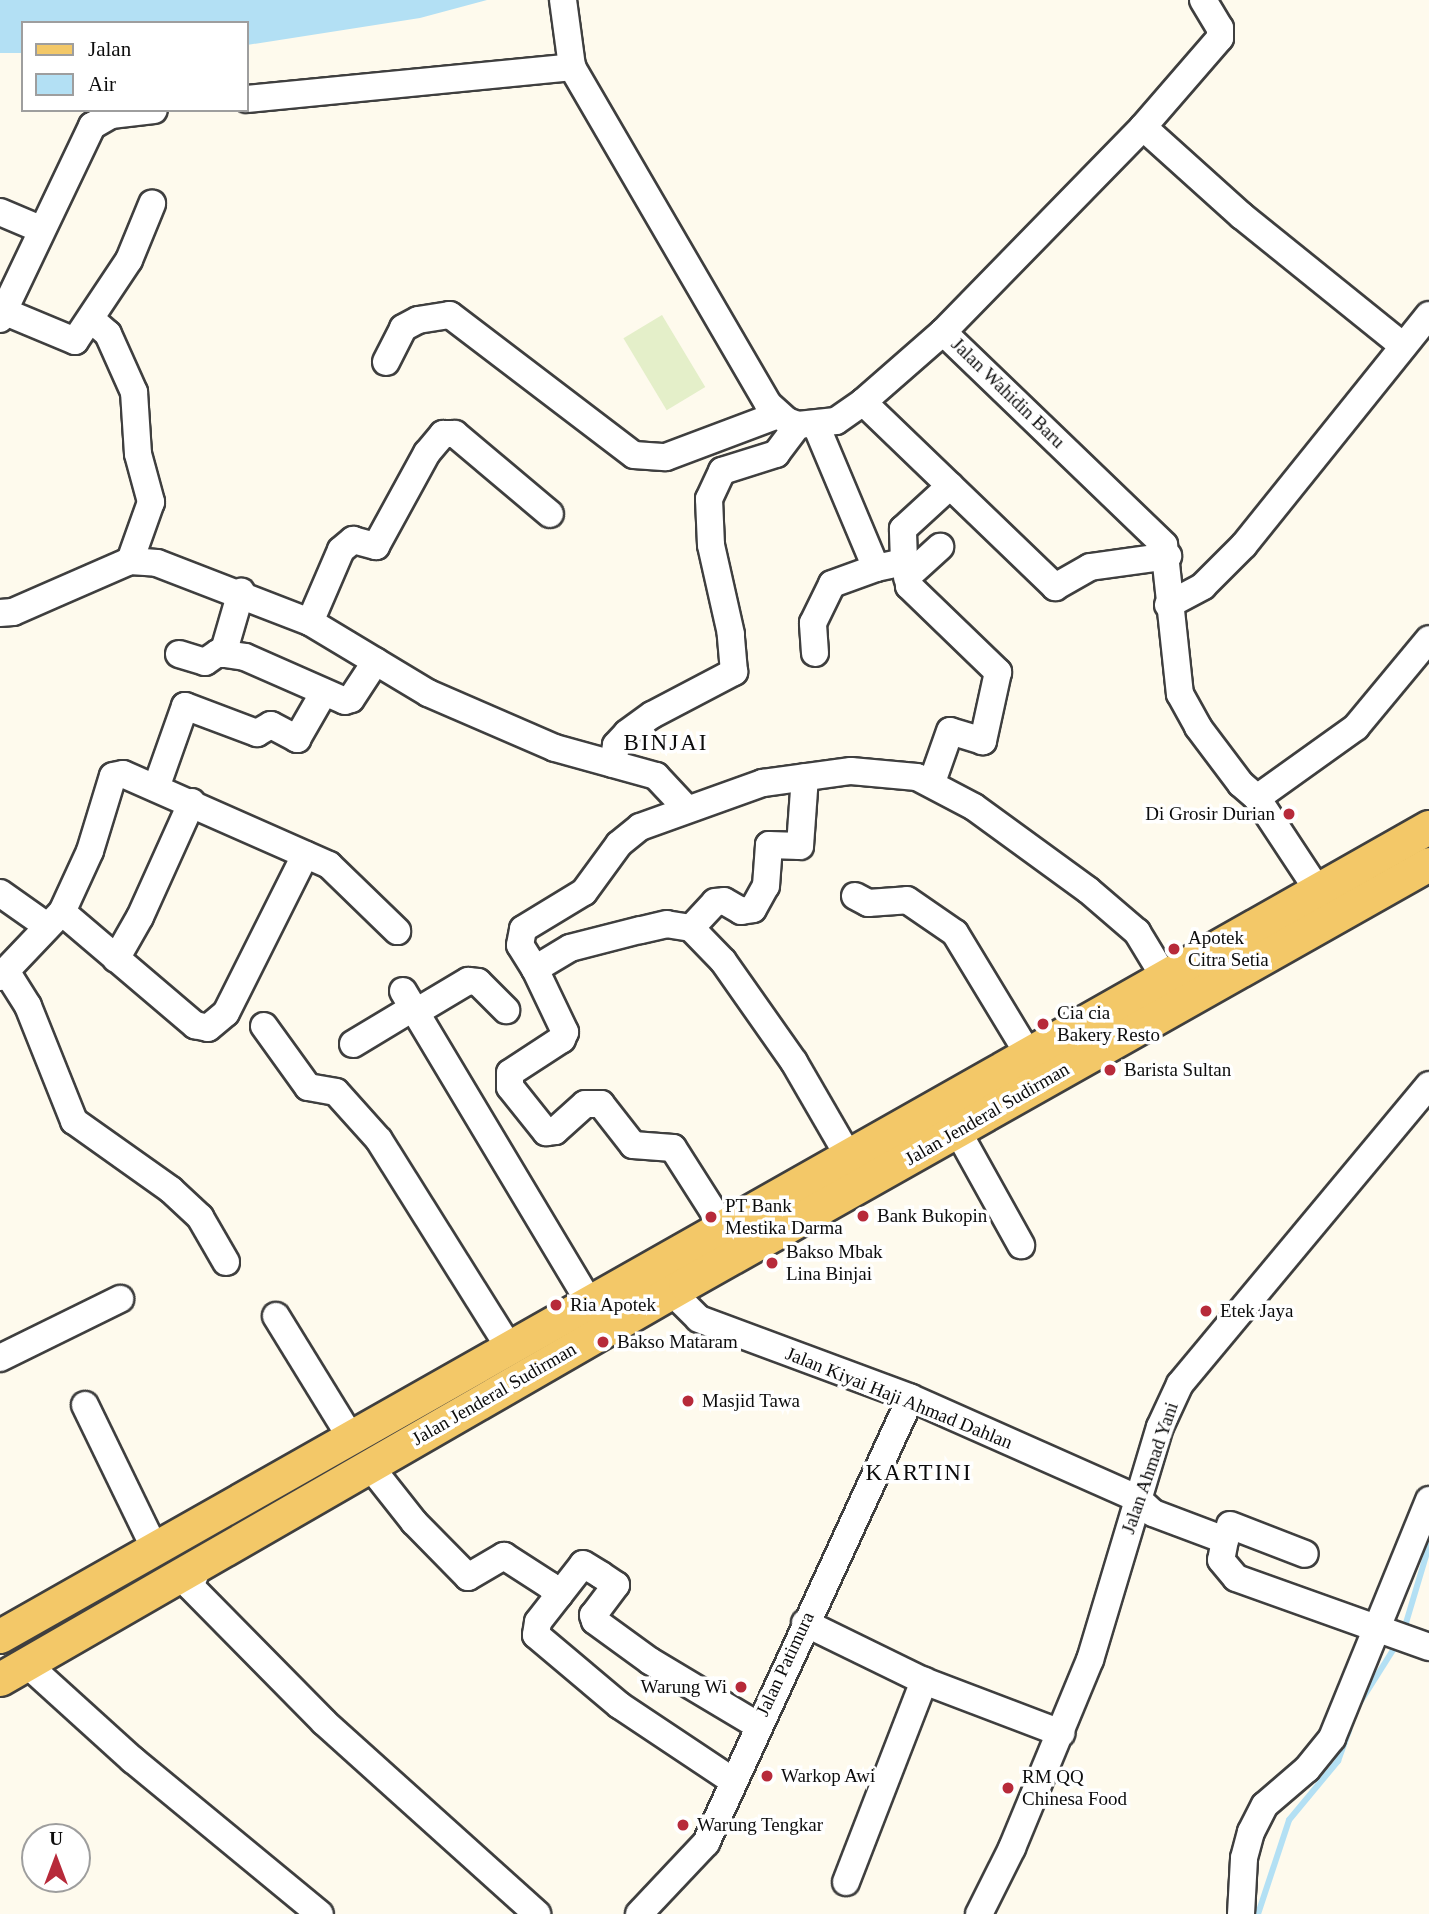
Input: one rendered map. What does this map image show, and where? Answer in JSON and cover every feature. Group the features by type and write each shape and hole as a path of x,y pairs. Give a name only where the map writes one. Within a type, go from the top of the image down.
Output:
{"main road":[{"name":"Jalan Jenderal Sudirman","path":"0,1636 156,1549 317,1476 360,1451 775,1237 957,1130 982,1099 1030,1055 1134,996 1174,992 1319,892 1429,827"},
{"name":"Jalan Jenderal Sudirman","path":"360,1451 510,1349 849,1157 982,1099 1174,992 1429,864"},
{"path":"758,1209 775,1237"},
{"name":"Jalan Jenderal Sudirman","path":"13,1671 200,1563 317,1476"}],"street":[{"path":"564,0 571,55 797,422 894,569 908,586 998,672 983,741 950,731 932,782"},
{"path":"943,332 1143,128 1220,38 1220,28 1203,0"},
{"path":"248,99 571,55"},
{"path":"144,112 97,121 40,229 2,315 66,340 83,334 129,260 152,204"},
{"path":"1143,128 1242,216 1403,346"},
{"path":"0,212 40,229"},
{"name":"Jalan Wahidin Baru","path":"386,362 403,328 418,320 450,314 634,456 666,457 797,422 836,421 863,402 943,332 1154,533 1168,556"},
{"path":"1168,605 1203,586 1244,545 1429,315"},
{"path":"92,320 107,334 134,392 138,454 151,502 130,561"},
{"path":"863,402 1055,587 1090,567 1168,556 1168,605 1180,694 1198,727 1241,785 1257,798 1319,892"},
{"path":"613,764 616,745 635,727 734,672 731,634 710,545 709,499 722,471 776,454 797,422"},
{"path":"310,622 341,550 353,540 376,546 427,453 443,434 455,434 550,514"},
{"path":"894,569 904,561 903,529 950,486"},
{"path":"815,653 813,623 832,584 894,569 940,547"},
{"path":"0,612 26,607 130,561 157,563 242,592 310,622 428,693 555,748 656,776 686,808"},
{"path":"223,654 242,592"},
{"path":"1257,798 1356,727 1429,639"},
{"path":"180,654 205,662 223,654 245,657 324,692 351,699 376,661"},
{"path":"156,788 185,706 257,733 271,725 297,739 324,692"},
{"path":"724,1228 673,1148 633,1145 601,1104 585,1104 555,1131 546,1132 510,1087 510,1073 562,1040 565,1032 535,969 520,945 523,929 584,892 619,844 640,827 686,808 763,783 851,771 932,782 974,807 1088,890 1137,932 1174,992"},
{"path":"226,1262 200,1217 181,1199 74,1121 28,1006 3,974 54,919 99,826 113,776 122,774 192,802 329,865 397,931"},
{"path":"691,928 715,902 747,912 752,909 766,886 769,845 800,846 804,777"},
{"path":"116,959 141,917 192,802"},
{"path":"0,893 54,919 116,959 195,1024 214,1025 226,1013 305,855"},
{"path":"855,896 868,904 907,900 956,933 1030,1055"},
{"path":"535,969 570,948 667,924 691,928 723,961 794,1062 849,1157"},
{"path":"353,1044 411,1004 468,981 478,982 506,1010"},
{"path":"411,1004 590,1304"},
{"path":"264,1026 308,1087 336,1092 379,1140 510,1349"},
{"name":"Jalan Ahmad Yani","path":"979,1914 1061,1732 1090,1660 1160,1427 1180,1384 1429,1085"},
{"path":"957,1130 1021,1245"},
{"name":"Jalan Kiyai Haji Ahmad Dahlan","path":"685,1284 681,1301 699,1319 912,1398 1137,1498 1153,1513 1223,1528 1305,1554"},
{"path":"0,1359 120,1299"},
{"path":"276,1316 360,1451 414,1522 468,1577 504,1556 559,1595"},
{"name":"Jalan Patimura","path":"639,1914 706,1843 757,1725 912,1398"},
{"path":"85,1405 156,1549"},
{"path":"1241,1914 1244,1858 1251,1832 1265,1805 1307,1769 1404,1636 1429,1500"},
{"path":"1223,1528 1221,1560 1236,1578 1404,1636"},
{"path":"200,1563 190,1586 324,1722 537,1914"},
{"path":"733,1781 619,1705 536,1635 538,1622 583,1564 616,1585 593,1615 595,1621 650,1661 757,1725"},
{"path":"805,1623 924,1681 1061,1732"},
{"path":"13,1671 133,1760 320,1914"},
{"path":"846,1882 924,1681"}],"green space":[{"path":"662,315 705,387 667,410 623,338"}],"water":[{"path":"0,0 487,0 420,18 248,45 248,21 21,21 21,53 0,53"}],"waterway":[{"path":"1403,1633 1429,1546"},
{"path":"1359,1704 1398,1642"},
{"path":"1258,1914 1289,1820 1338,1761 1349,1730"}],"place":[{"name":"Di Grosir Durian","path":"1289,814"},
{"name":"Apotek Citra Setia","path":"1174,949"},
{"name":"Cia cia Bakery Resto","path":"1043,1024"},
{"name":"Barista Sultan","path":"1110,1070"},
{"name":"Bank Bukopin","path":"863,1216"},
{"name":"PT Bank Mestika Darma","path":"711,1217"},
{"name":"Bakso Mbak Lina Binjai","path":"772,1263"},
{"name":"Ria Apotek","path":"556,1305"},
{"name":"Etek Jaya","path":"1206,1311"},
{"name":"Bakso Mataram","path":"603,1342"},
{"name":"Masjid Tawa","path":"688,1401"},
{"name":"Warung Wi","path":"741,1687"},
{"name":"Warkop Awi","path":"767,1776"},
{"name":"RM QQ Chinesa Food","path":"1008,1788"},
{"name":"Warung Tengkar","path":"683,1825"}],"district":[{"name":"BINJAI","path":"666,743"},
{"name":"KARTINI","path":"919,1473"}]}
